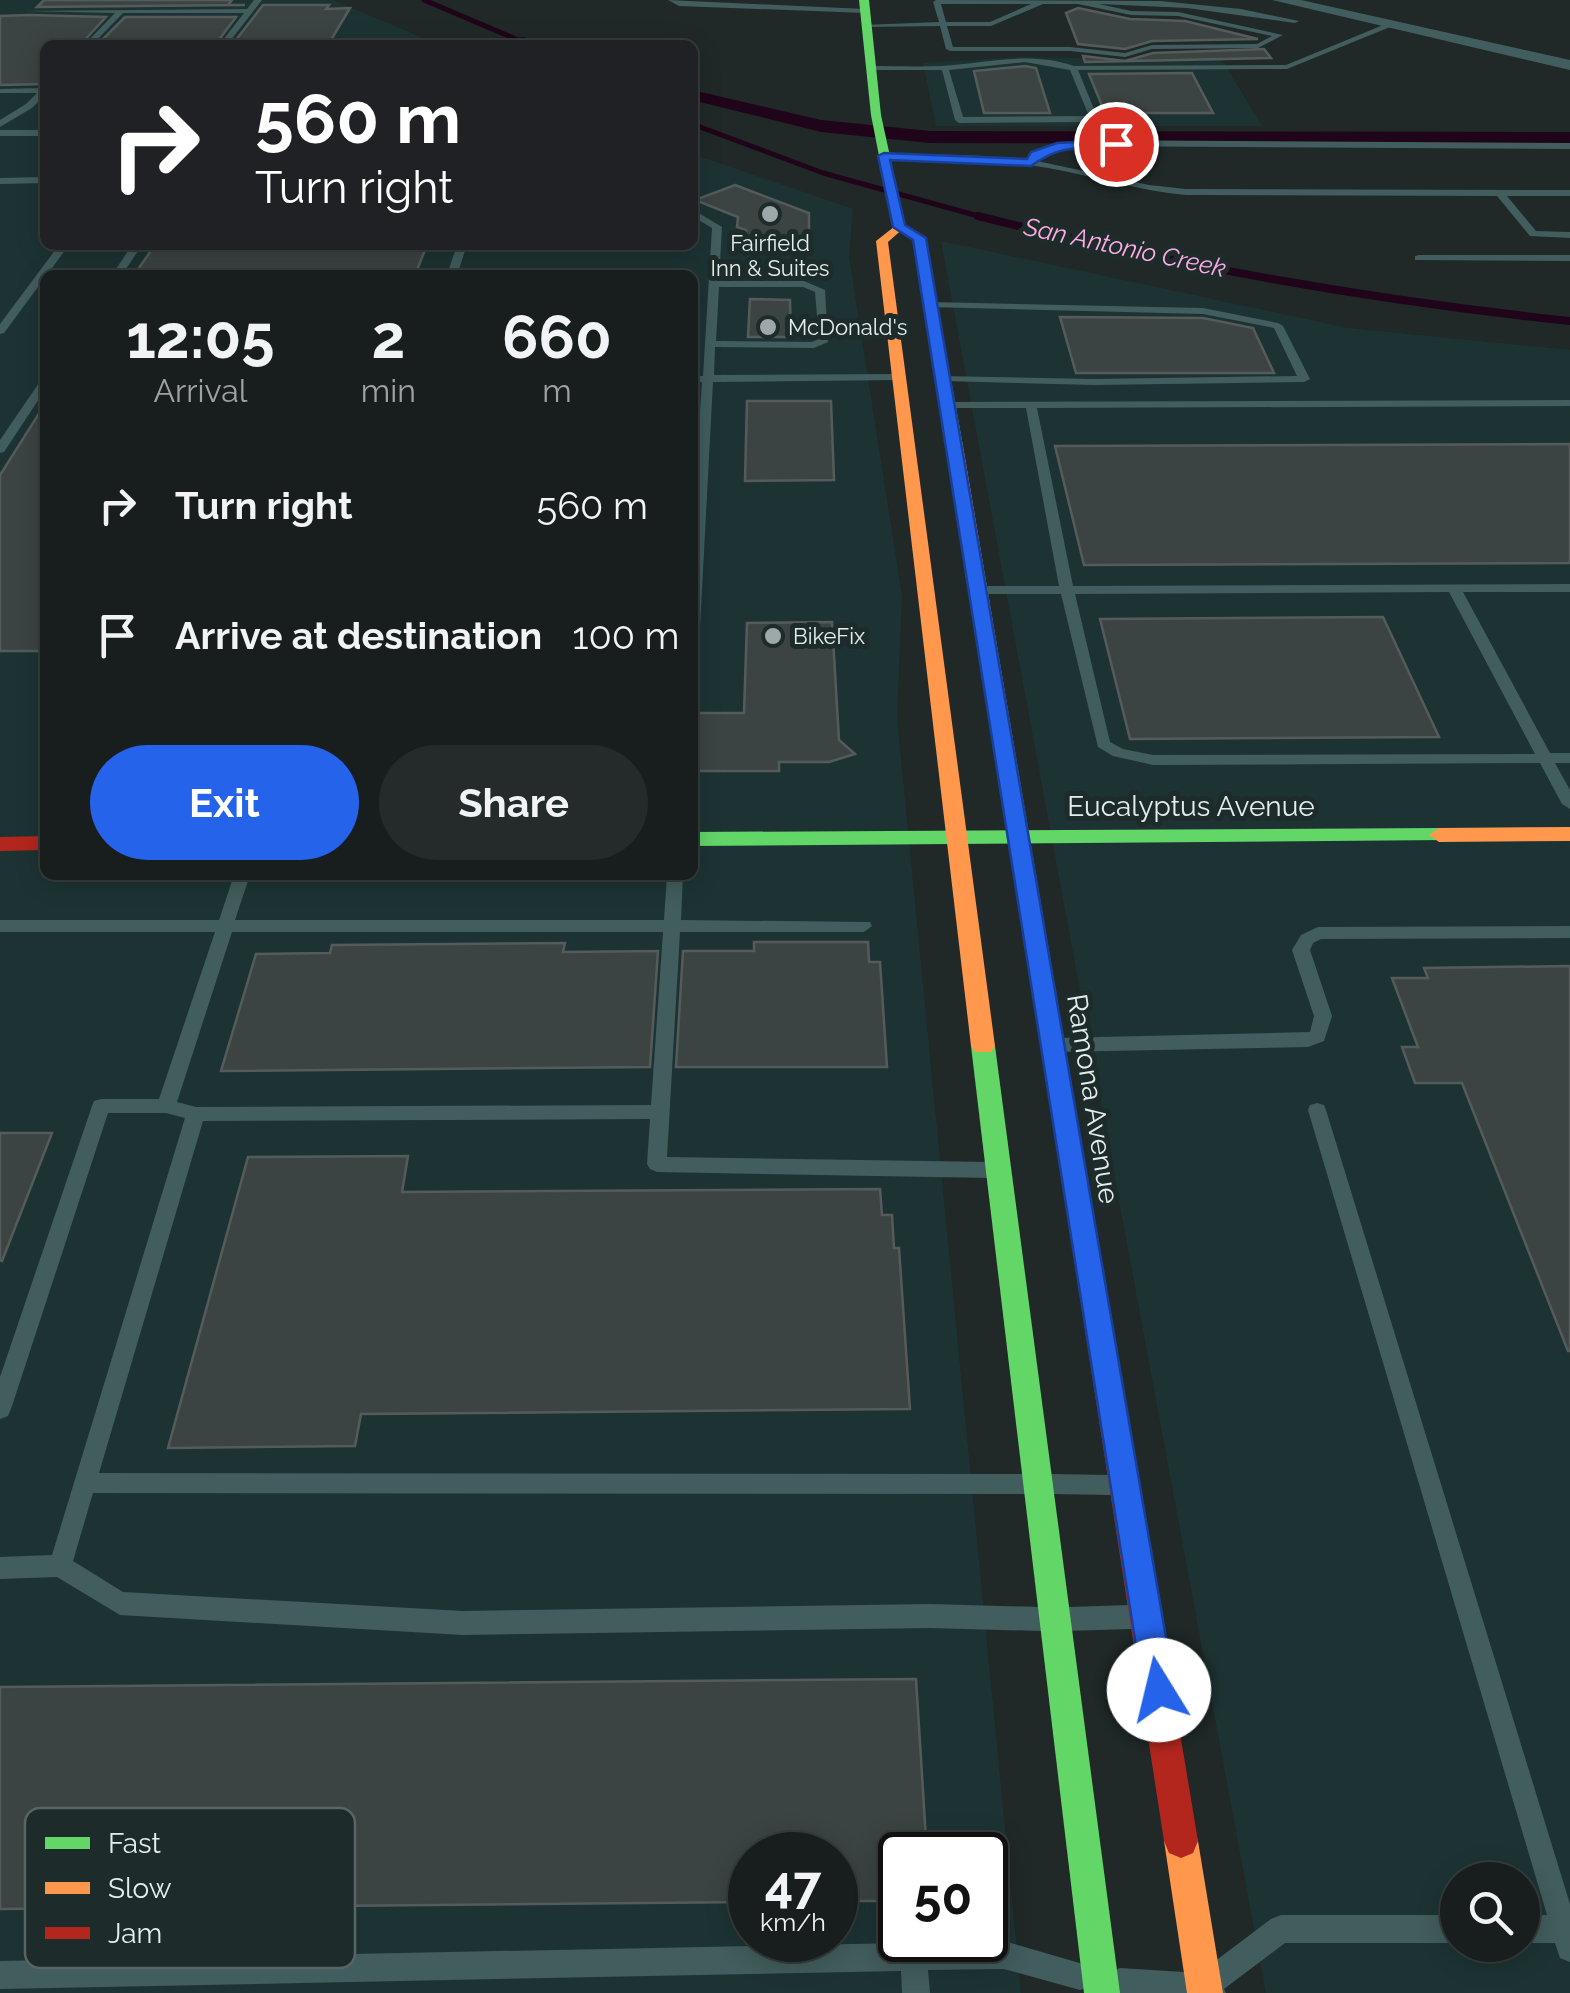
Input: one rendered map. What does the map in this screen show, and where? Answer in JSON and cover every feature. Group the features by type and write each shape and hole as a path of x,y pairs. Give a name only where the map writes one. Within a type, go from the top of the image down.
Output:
{"main road":[{"name":"Ramona Avenue","path":"866,12 876,116 899,227 920,238 1207,1991"},
{"path":"899,227 882,241 1101,1987"},
{"path":"900,377 944,378"},
{"name":"Eucalyptus Avenue","path":"698,839 1570,834"},
{"path":"0,844 40,843"}],"street":[{"path":"1280,0 1570,65"}],"lane":[{"path":"38,0 28,11 248,11"},
{"path":"226,40 258,0"},
{"path":"672,0 679,4 810,4 943,24 992,24 1042,2"},
{"path":"1078,2 1131,13 1178,14 1279,34 1258,46 1152,48 1125,56 1070,49 950,49 937,2 1150,1 1238,10 1295,21"},
{"path":"93,40 121,11"},
{"path":"872,68 1058,62 1073,68 1288,68 1391,25"},
{"path":"992,33 997,49"},
{"path":"944,68 959,120 1094,119 1073,68"},
{"path":"0,92 40,91"},
{"path":"0,124 40,95"},
{"path":"0,133 40,132"},
{"path":"1031,163 1035,154 1076,143 1570,146"},
{"path":"883,154 1031,163 1140,189 1570,193"},
{"path":"0,180 40,180"},
{"path":"1500,193 1533,234 1570,234"},
{"path":"698,216 717,228 698,557"},
{"path":"1419,258 1570,258"},
{"path":"0,331 40,277"},
{"path":"711,344 814,345 824,340 820,290 804,284 714,284"},
{"path":"931,305 1203,310 1278,326 1304,380 1094,382 944,378"},
{"path":"698,379 900,377"},
{"path":"0,449 40,389"},
{"path":"948,406 1570,403"},
{"path":"1031,406 1102,744 1118,753 1153,760 1570,758"},
{"path":"1454,588 1570,804"},
{"path":"980,590 1570,588"},
{"path":"166,1106 240,880"},
{"path":"676,880 656,1164 999,1170"},
{"path":"0,926 864,926"},
{"path":"1054,1045 1308,1040 1318,1036 1323,1016 1302,950 1306,939 1318,933 1570,932"},
{"path":"0,1410 101,1106 166,1106 196,1114 660,1112"},
{"path":"1316,1110 1567,1938 1540,1933"},
{"path":"60,1566 196,1114"},
{"path":"86,1483 1126,1486"},
{"path":"0,1568 60,1566 120,1603 462,1623 1146,1616"},
{"path":"1008,1956 1101,1987 1207,1991 1281,1929 1440,1929"},
{"path":"0,1975 136,1983 878,1959"},
{"path":"914,1962 916,1993"}],"shaded area":[{"path":"0,0 333,0 428,40 40,40 40,250 698,250 698,156 853,209 849,257 902,596 897,718 1005,1832 878,1832 878,1962 1008,1962 1008,1859 1021,1993 0,1993"},
{"path":"1020,57 1222,60 1262,126 936,126 923,63"},
{"path":"941,241 1348,328 1570,350 1570,1993 1266,1993"}],"building":[{"path":"44,0 232,0 228,5 245,5 37,7"},
{"path":"263,5 350,8 331,40 236,40"},
{"path":"1078,8 1130,19 1185,21 1258,39 1152,41 1125,49 1078,44 1066,13"},
{"path":"0,16 106,17 85,40 40,40 40,84 0,85"},
{"path":"125,17 236,17 219,40 102,40"},
{"path":"1264,49 1271,58 1085,62 1083,56 1125,61 1153,53"},
{"path":"1036,68 1050,113 984,113 974,71"},
{"path":"1192,73 1213,113 1105,113 1089,74"},
{"name":"Fairfield Inn & Suites","path":"735,185 809,213 809,246 772,245 749,255 749,247 744,247 746,230 737,227 738,217 698,199"},
{"path":"152,250 425,250 417,270 138,270"},
{"path":"750,299 790,300 791,337 748,337"},
{"path":"1060,317 1203,318 1253,328 1274,373 1076,373"},
{"path":"747,401 831,401 834,480 745,481"},
{"path":"40,412 40,651 0,651 0,475"},
{"path":"1570,444 1570,563 1084,565 1055,446"},
{"path":"1383,617 1439,737 1130,739 1100,619"},
{"path":"832,622 839,740 855,754 829,762 779,762 779,771 698,771 698,713 744,713 747,623"},
{"path":"754,942 868,942 869,962 880,962 887,1067 676,1067 683,951 754,951"},
{"path":"565,943 563,952 658,951 650,1067 221,1071 256,954 330,953 332,945"},
{"path":"1570,966 1568,1351 1462,1083 1415,1083 1402,1047 1418,1047 1392,978 1428,978 1424,968"},
{"path":"0,1133 52,1133 2,1261 0,1260"},
{"path":"408,1156 402,1192 880,1189 882,1215 892,1215 894,1248 899,1248 910,1409 361,1414 355,1446 168,1448 248,1157"},
{"path":"916,1679 926,1832 878,1832 878,1901 858,1901 858,1832 728,1832 728,1902 355,1906 355,1808 25,1808 25,1909 0,1909 0,1687"}],"waterway":[{"name":"San Antonio Creek","path":"424,0 518,40"},
{"path":"698,96 821,126 930,137 1570,138"},
{"name":"San Antonio Creek","path":"698,126 823,173 979,216"},
{"name":"San Antonio Creek","path":"979,216 1272,279 1570,321"},
{"name":"San Antonio Creek","path":"979,216 989,219"}],"traffic: fast":[{"path":"864,0 876,115 899,227 919,238 955,446"},
{"path":"698,839 1439,835"},
{"path":"983,1046 1102,1993"}],"traffic: slow":[{"path":"899,227 882,241 983,1046"},
{"path":"955,446 1076,1187"},
{"path":"1439,835 1570,834"},
{"path":"1181,1841 1205,1993"}],"traffic: jam":[{"path":"0,844 40,843"},
{"path":"1076,1187 1181,1841"}],"place":[{"name":"Fairfield Inn & Suites","path":"770,214"},
{"name":"McDonald's","path":"768,327"},
{"name":"BikeFix","path":"773,636"}],"route":[{"path":"1116,144 1057,146 1035,154 1031,163 884,156 899,227 920,238 1159,1690"}]}
